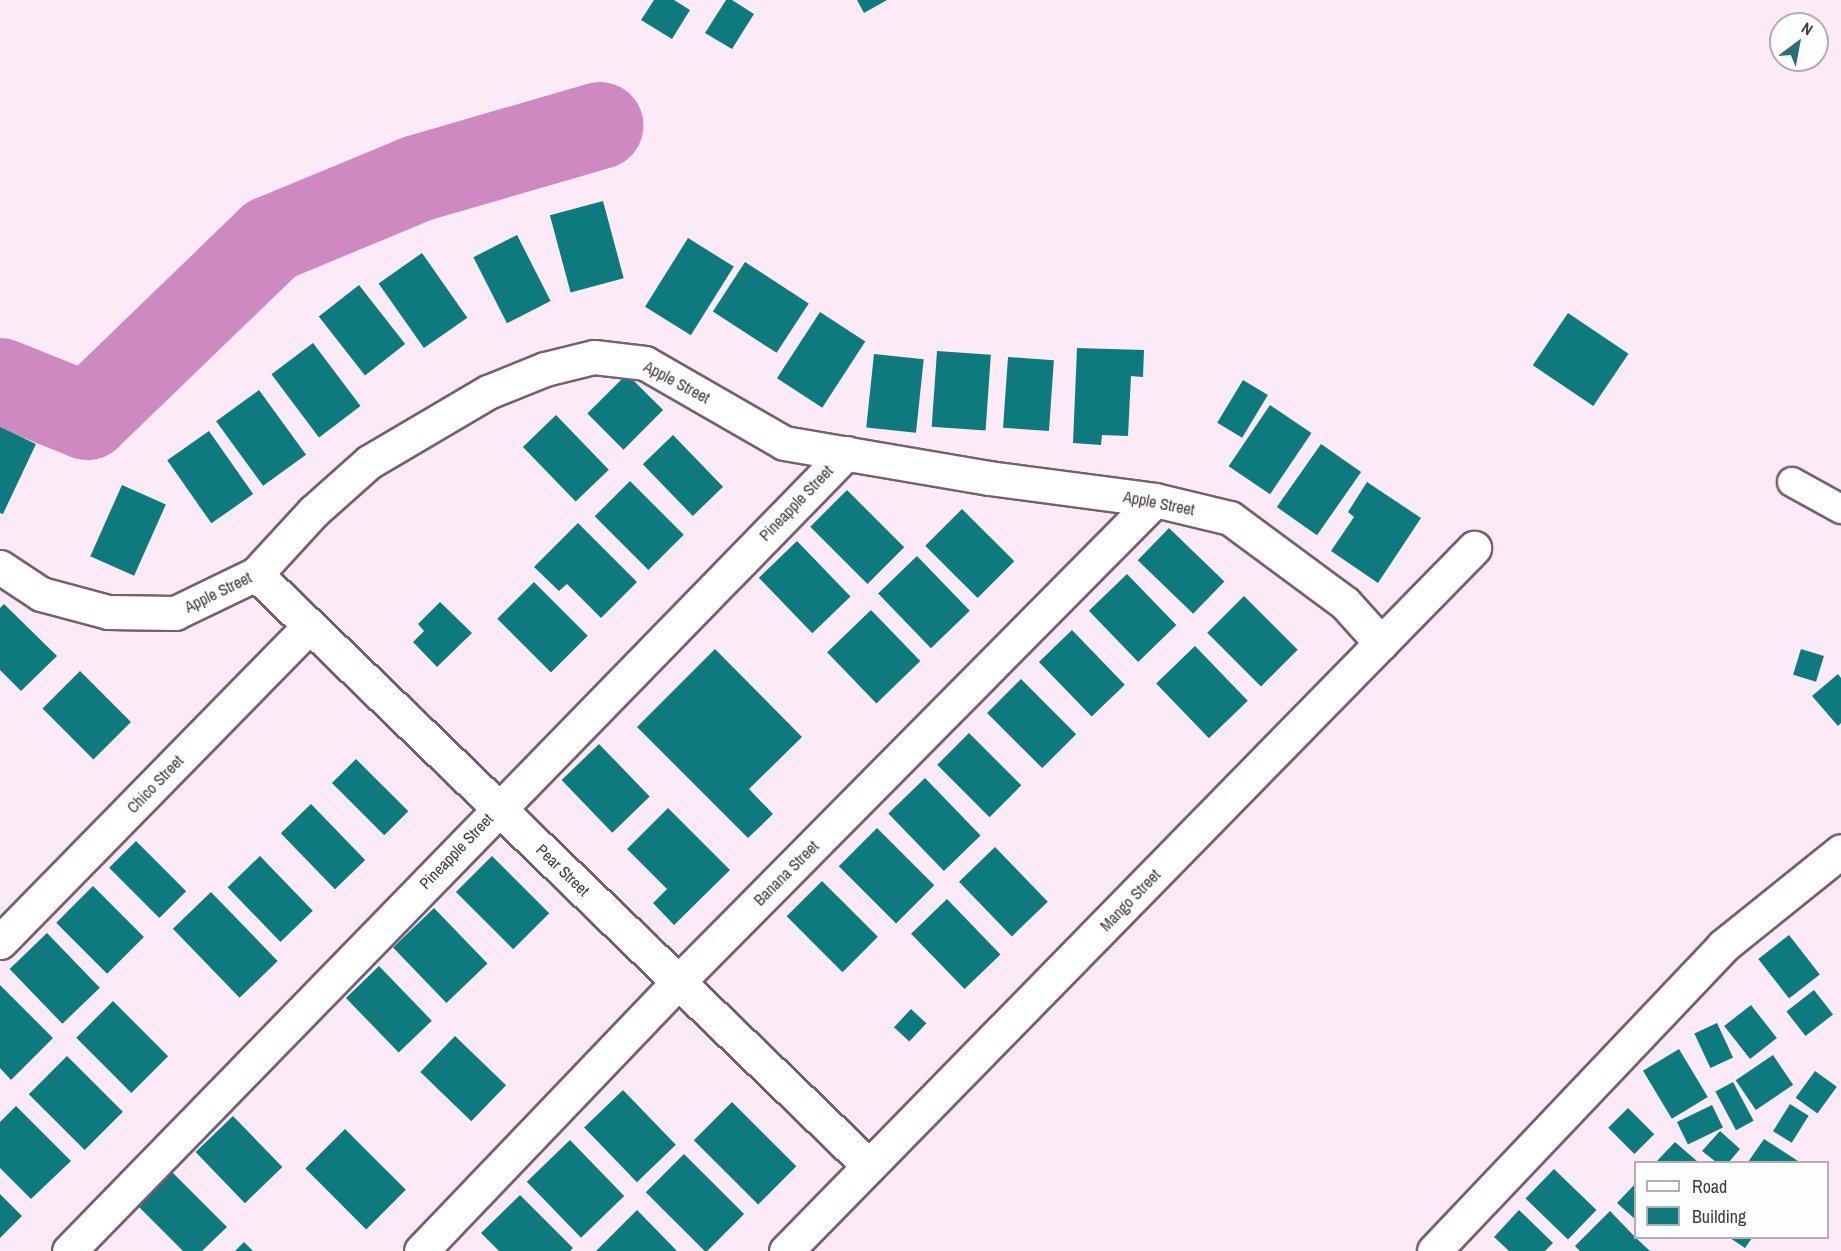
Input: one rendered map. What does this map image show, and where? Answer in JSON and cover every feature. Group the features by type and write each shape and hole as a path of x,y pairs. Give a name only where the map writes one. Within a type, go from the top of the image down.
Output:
{"street":[{"name":"Apple Street","path":"0,567 40,594 108,612 175,613 256,574 314,511 369,462 488,392 545,369 594,357 645,363 784,443 989,478 1155,500 1230,518 1345,603 1381,643"},
{"name":"Pineapple Street","path":"69,1251 846,453"},
{"name":"Banana Street","path":"421,1251 678,982 1155,500"},
{"name":"Mango Street","path":"786,1251 1474,548"},
{"name":"Pear Street","path":"256,574 870,1166"},
{"name":"Chico Street","path":"0,942 309,626"},
{"path":"1434,1251 1723,946 1841,851"}],"lane":[{"path":"1792,482 1841,509"}],"building":[{"path":"654,0 674,0 690,10 672,39 641,20"},
{"path":"726,0 732,0 754,14 732,49 705,33"},
{"path":"857,0 887,0 864,13"},
{"path":"603,201 624,278 571,293 550,215"},
{"path":"517,235 551,301 507,323 473,257"},
{"path":"688,238 734,267 691,335 645,307"},
{"path":"422,253 467,318 424,348 379,283"},
{"path":"745,262 809,303 777,353 713,311"},
{"path":"359,285 405,344 365,375 319,316"},
{"path":"820,312 865,341 822,408 777,378"},
{"path":"1568,313 1629,354 1593,406 1533,365"},
{"path":"313,343 361,406 319,437 271,374"},
{"path":"1077,348 1144,350 1143,377 1131,376 1128,436 1102,435 1101,445 1073,443"},
{"path":"937,351 991,355 986,431 932,427"},
{"path":"874,354 924,359 916,433 866,428"},
{"path":"1008,357 1054,360 1049,431 1003,428"},
{"path":"627,374 663,410 623,450 587,414"},
{"path":"1243,380 1268,395 1242,438 1217,423"},
{"path":"259,390 306,455 263,486 216,421"},
{"path":"1270,405 1311,433 1270,494 1229,466"},
{"path":"556,415 609,470 576,502 523,447"},
{"path":"0,427 36,444 3,514 0,513"},
{"path":"209,431 253,494 211,523 167,460"},
{"path":"673,435 723,487 693,516 643,464"},
{"path":"1321,444 1361,472 1317,535 1277,507"},
{"path":"630,481 684,535 648,570 595,516"},
{"path":"1367,482 1421,518 1378,583 1331,551 1354,517 1348,512"},
{"path":"122,485 166,505 134,576 90,556"},
{"path":"847,490 904,547 868,584 810,527"},
{"path":"962,509 1014,561 978,598 925,546"},
{"path":"578,523 637,582 601,618 567,584 559,591 534,567"},
{"path":"1169,528 1224,581 1193,614 1138,560"},
{"path":"797,541 850,596 812,633 759,578"},
{"path":"917,556 970,611 931,648 878,594"},
{"path":"1127,574 1176,625 1138,662 1089,611"},
{"path":"534,582 588,636 551,673 497,619"},
{"path":"1244,596 1298,650 1261,687 1207,633"},
{"path":"440,602 472,633 437,667 413,642 424,631 418,624"},
{"path":"4,604 57,656 21,691 0,670 0,608"},
{"path":"871,610 920,661 876,703 827,652"},
{"path":"1072,630 1125,685 1092,717 1039,662"},
{"path":"1195,646 1248,701 1209,738 1156,684"},
{"path":"715,649 802,737 749,789 773,814 748,838 637,727"},
{"path":"1801,649 1824,656 1816,682 1793,675"},
{"path":"80,671 131,722 93,759 43,708"},
{"path":"1838,674 1841,678 1841,723 1838,726 1812,696"},
{"path":"1021,679 1076,734 1042,768 987,713"},
{"path":"969,733 1021,785 990,817 937,765"},
{"path":"599,744 650,797 612,833 562,780"},
{"path":"356,759 408,811 384,835 332,783"},
{"path":"925,778 981,836 944,871 888,813"},
{"path":"311,804 365,860 335,889 281,833"},
{"path":"668,808 730,870 674,925 653,903 667,889 627,849"},
{"path":"877,828 934,885 896,923 839,866"},
{"path":"136,841 186,891 159,918 109,868"},
{"path":"995,847 1048,902 1012,936 959,882"},
{"path":"260,856 313,911 280,942 228,887"},
{"path":"492,856 549,913 513,949 456,892"},
{"path":"822,881 878,937 843,972 787,916"},
{"path":"93,886 144,937 107,974 56,923"},
{"path":"211,892 278,961 240,998 173,929"},
{"path":"947,899 1000,954 965,989 911,934"},
{"path":"434,908 487,963 446,1003 393,948"},
{"path":"47,933 100,988 62,1024 10,969"},
{"path":"1789,935 1820,974 1789,998 1758,959"},
{"path":"379,966 432,1021 399,1053 346,998"},
{"path":"0,985 53,1038 11,1080 0,1068"},
{"path":"1814,990 1833,1014 1806,1036 1786,1012"},
{"path":"113,1001 168,1056 131,1093 76,1038"},
{"path":"1751,1005 1777,1038 1750,1059 1724,1026"},
{"path":"911,1009 926,1023 909,1042 894,1027"},
{"path":"1717,1023 1733,1057 1710,1068 1694,1034"},
{"path":"455,1036 506,1085 471,1121 420,1072"},
{"path":"1679,1049 1708,1097 1672,1119 1643,1071"},
{"path":"1773,1055 1793,1085 1756,1110 1736,1080"},
{"path":"67,1056 123,1112 85,1150 29,1094"},
{"path":"1815,1071 1837,1087 1817,1114 1796,1098"},
{"path":"1733,1082 1754,1121 1736,1130 1715,1091"},
{"path":"623,1090 676,1145 637,1182 584,1128"},
{"path":"732,1102 796,1166 758,1205 694,1140"},
{"path":"1790,1104 1809,1116 1792,1143 1773,1131"},
{"path":"1712,1105 1723,1127 1688,1145 1677,1122"},
{"path":"16,1106 71,1161 31,1199 0,1168 0,1122"},
{"path":"1628,1108 1654,1134 1634,1154 1608,1128"},
{"path":"233,1116 282,1167 245,1203 196,1152"},
{"path":"345,1129 406,1190 366,1229 305,1169"},
{"path":"1720,1131 1740,1149 1730,1161 1715,1161 1702,1151"},
{"path":"1764,1139 1798,1161 1749,1161"},
{"path":"570,1140 624,1196 581,1238 527,1182"},
{"path":"1675,1142 1697,1161 1657,1161"},
{"path":"684,1154 744,1214 705,1251 646,1192"},
{"path":"1554,1169 1596,1210 1568,1239 1526,1198"},
{"path":"172,1172 227,1227 202,1251 183,1251 138,1206"},
{"path":"1634,1185 1634,1218 1617,1203"},
{"path":"0,1194 22,1216 0,1238"},
{"path":"520,1195 573,1248 570,1251 499,1251 481,1233"},
{"path":"637,1210 677,1251 596,1251"},
{"path":"1519,1210 1553,1243 1545,1251 1509,1251 1494,1237"},
{"path":"1610,1211 1634,1236 1634,1239 1637,1239 1650,1251 1580,1251 1575,1246"},
{"path":"1732,1239 1751,1239 1745,1248"},
{"path":"244,1242 253,1251 235,1251"}],"waterway":[{"path":"0,381 87,416 270,239 417,178 599,125"}]}
